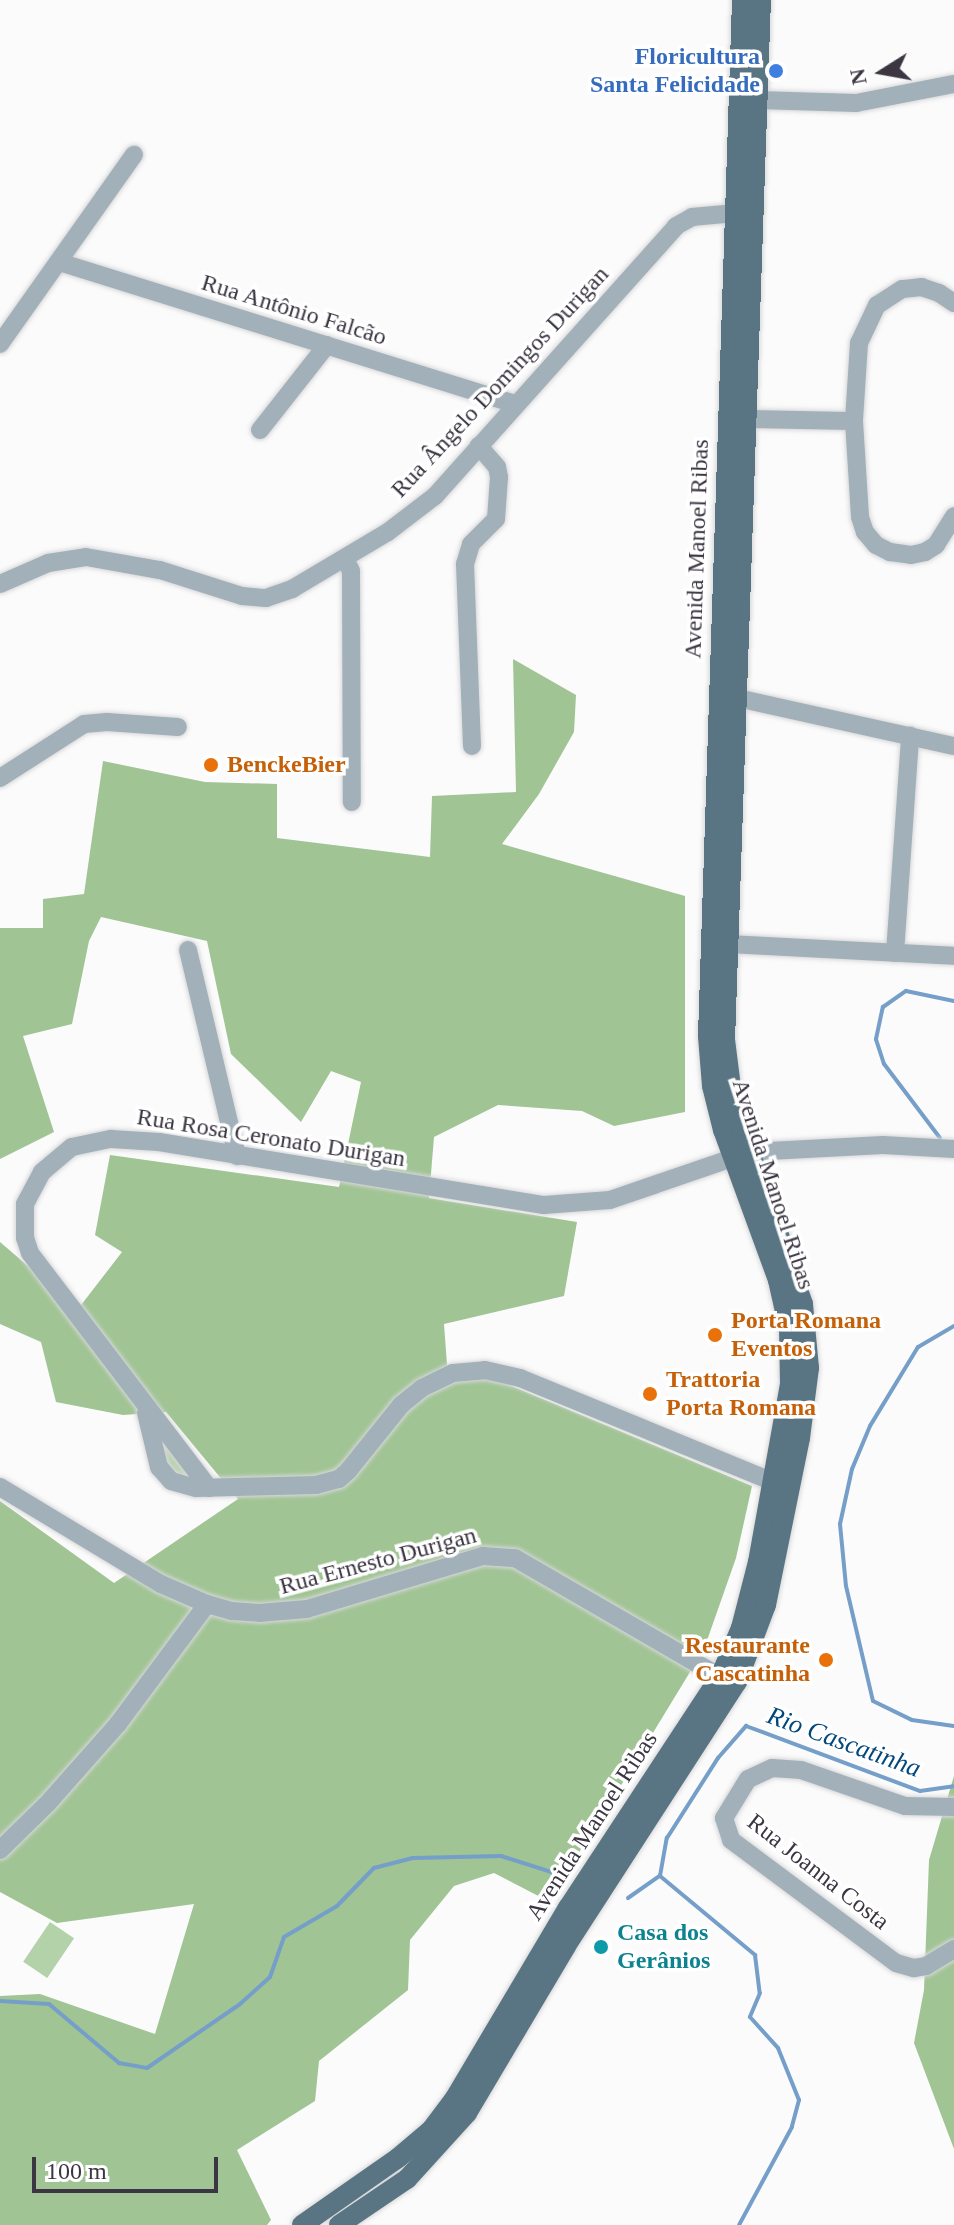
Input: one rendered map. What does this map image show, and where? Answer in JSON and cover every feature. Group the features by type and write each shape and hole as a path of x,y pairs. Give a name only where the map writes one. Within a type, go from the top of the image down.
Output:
{"main road":[{"name":"Avenida Manoel Ribas","path":"339,2225 407,2179 460,2122 560,1940 568,1908 728,1680 748,1606 773,1482 790,1384 789,1329 778,1280 741,1155 729,1084 726,1016 746,419 742,0"},
{"name":"Avenida Manoel Ribas","path":"302,2225 398,2158 431,2130 560,1940 578,1927 760,1627 784,1523 805,1411 809,1346 800,1289 741,1155 717,1110 709,1063 709,969 729,366 758,100 761,0"},
{"path":"729,366 735,405 740,417 746,419"},
{"path":"727,442 737,449 744,495"},
{"path":"719,666 727,691 737,698"},
{"path":"718,710 727,715 735,732"},
{"path":"712,896 715,928 719,937 728,944"},
{"path":"709,969 719,974 726,1016"},
{"path":"773,1482 781,1488 784,1523"},
{"path":"568,1908 570,1918 578,1927"}],"street":[{"path":"758,100 878,101 954,84"},
{"path":"0,344 134,155"},
{"name":"Rua Ângelo Domingos Durigan","path":"0,584 48,563 86,557 132,563 242,596 266,598 292,589 345,559 421,509 676,226 692,217 744,212"},
{"name":"Rua Antônio Falcão","path":"59,262 515,404"},
{"path":"954,303 922,287 902,289 877,305 859,343 854,421 860,517 865,532 876,545 890,552 911,555 925,552 936,545 954,516"},
{"path":"260,430 327,345"},
{"path":"746,419 854,421"},
{"path":"472,746 465,564 471,544 496,519 499,477 497,467 479,446"},
{"path":"345,559 351,571 352,802"},
{"path":"737,698 954,746"},
{"path":"0,778 84,724 107,722 178,727"},
{"path":"895,953 910,736"},
{"path":"728,944 954,956"},
{"path":"188,950 237,1156"},
{"name":"Rua Rosa Ceronato Durigan","path":"209,1488 38,1267 25,1238 25,1204 42,1172 72,1147 91,1141 134,1139 544,1205 610,1200 741,1155 865,1146 950,1149"},
{"path":"142,1402 164,1475 182,1486 316,1485 339,1479 401,1405 422,1388 453,1373 485,1370 520,1378 773,1482"},
{"name":"Rua Ernesto Durigan","path":"0,1487 161,1584 207,1604 259,1613 307,1609 465,1560 501,1555 526,1564 728,1680"},
{"path":"0,1850 110,1734 207,1604"},
{"name":"Rua Joanna Costa","path":"954,1807 905,1806 801,1770 772,1768 748,1779 724,1818 725,1830 731,1840 896,1963 914,1968 926,1966 954,1949"}],"green space":[{"path":"513,659 576,695 574,732 539,794 502,844 685,896 685,1112 614,1126 582,1111 498,1105 434,1137 429,1198 577,1222 564,1296 444,1324 448,1378 495,1379 752,1486 736,1558 704,1649 550,1902 494,1873 454,1886 410,1940 408,1990 319,2061 315,2101 237,2150 271,2220 267,2225 0,2225 0,1996 40,1994 155,2034 194,1904 57,1923 0,1892 0,1501 114,1583 238,1499 166,1412 123,1415 56,1402 41,1342 0,1324 0,1242 78,1309 122,1252 95,1235 110,1155 339,1187 361,1082 331,1071 301,1122 231,1054 207,941 101,917 89,941 72,1024 23,1036 54,1132 0,1159 0,928 43,928 43,899 84,894 103,761 205,782 277,784 277,838 430,857 432,796 516,792"},
{"path":"156,1428 198,1482 167,1470"},
{"path":"954,1776 954,2149 914,2043 924,1990 929,1860"},
{"path":"50,1922 74,1938 47,1978 23,1962"}],"waterway":[{"name":"Rio Cascatinha","path":"940,1138 884,1064 876,1039 883,1007 906,991 954,1001"},
{"name":"Rio Cascatinha","path":"954,1326 918,1347 870,1426 852,1469 840,1524 846,1586 873,1701 912,1720 954,1726"},
{"name":"Rio Cascatinha","path":"628,1898 660,1876 667,1838 718,1758 746,1726 920,1791 954,1786"},
{"name":"Rio Cascatinha","path":"0,2001 49,2004 119,2063 147,2068 240,2004 270,1977 284,1937 337,1906 374,1868 413,1858 501,1856 561,1875"},
{"path":"660,1876 755,1955 760,1993 750,2017 778,2048 799,2100 792,2127 739,2225"}],"place":[{"name":"Floricultura Santa Felicidade","path":"776,71"},
{"name":"BenckeBier","path":"211,765"},
{"name":"Porta Romana Eventos","path":"715,1335"},
{"name":"Trattoria Porta Romana","path":"650,1394"},
{"name":"Restaurante Cascatinha","path":"826,1660"},
{"name":"Casa dos Gerânios","path":"601,1947"}]}
